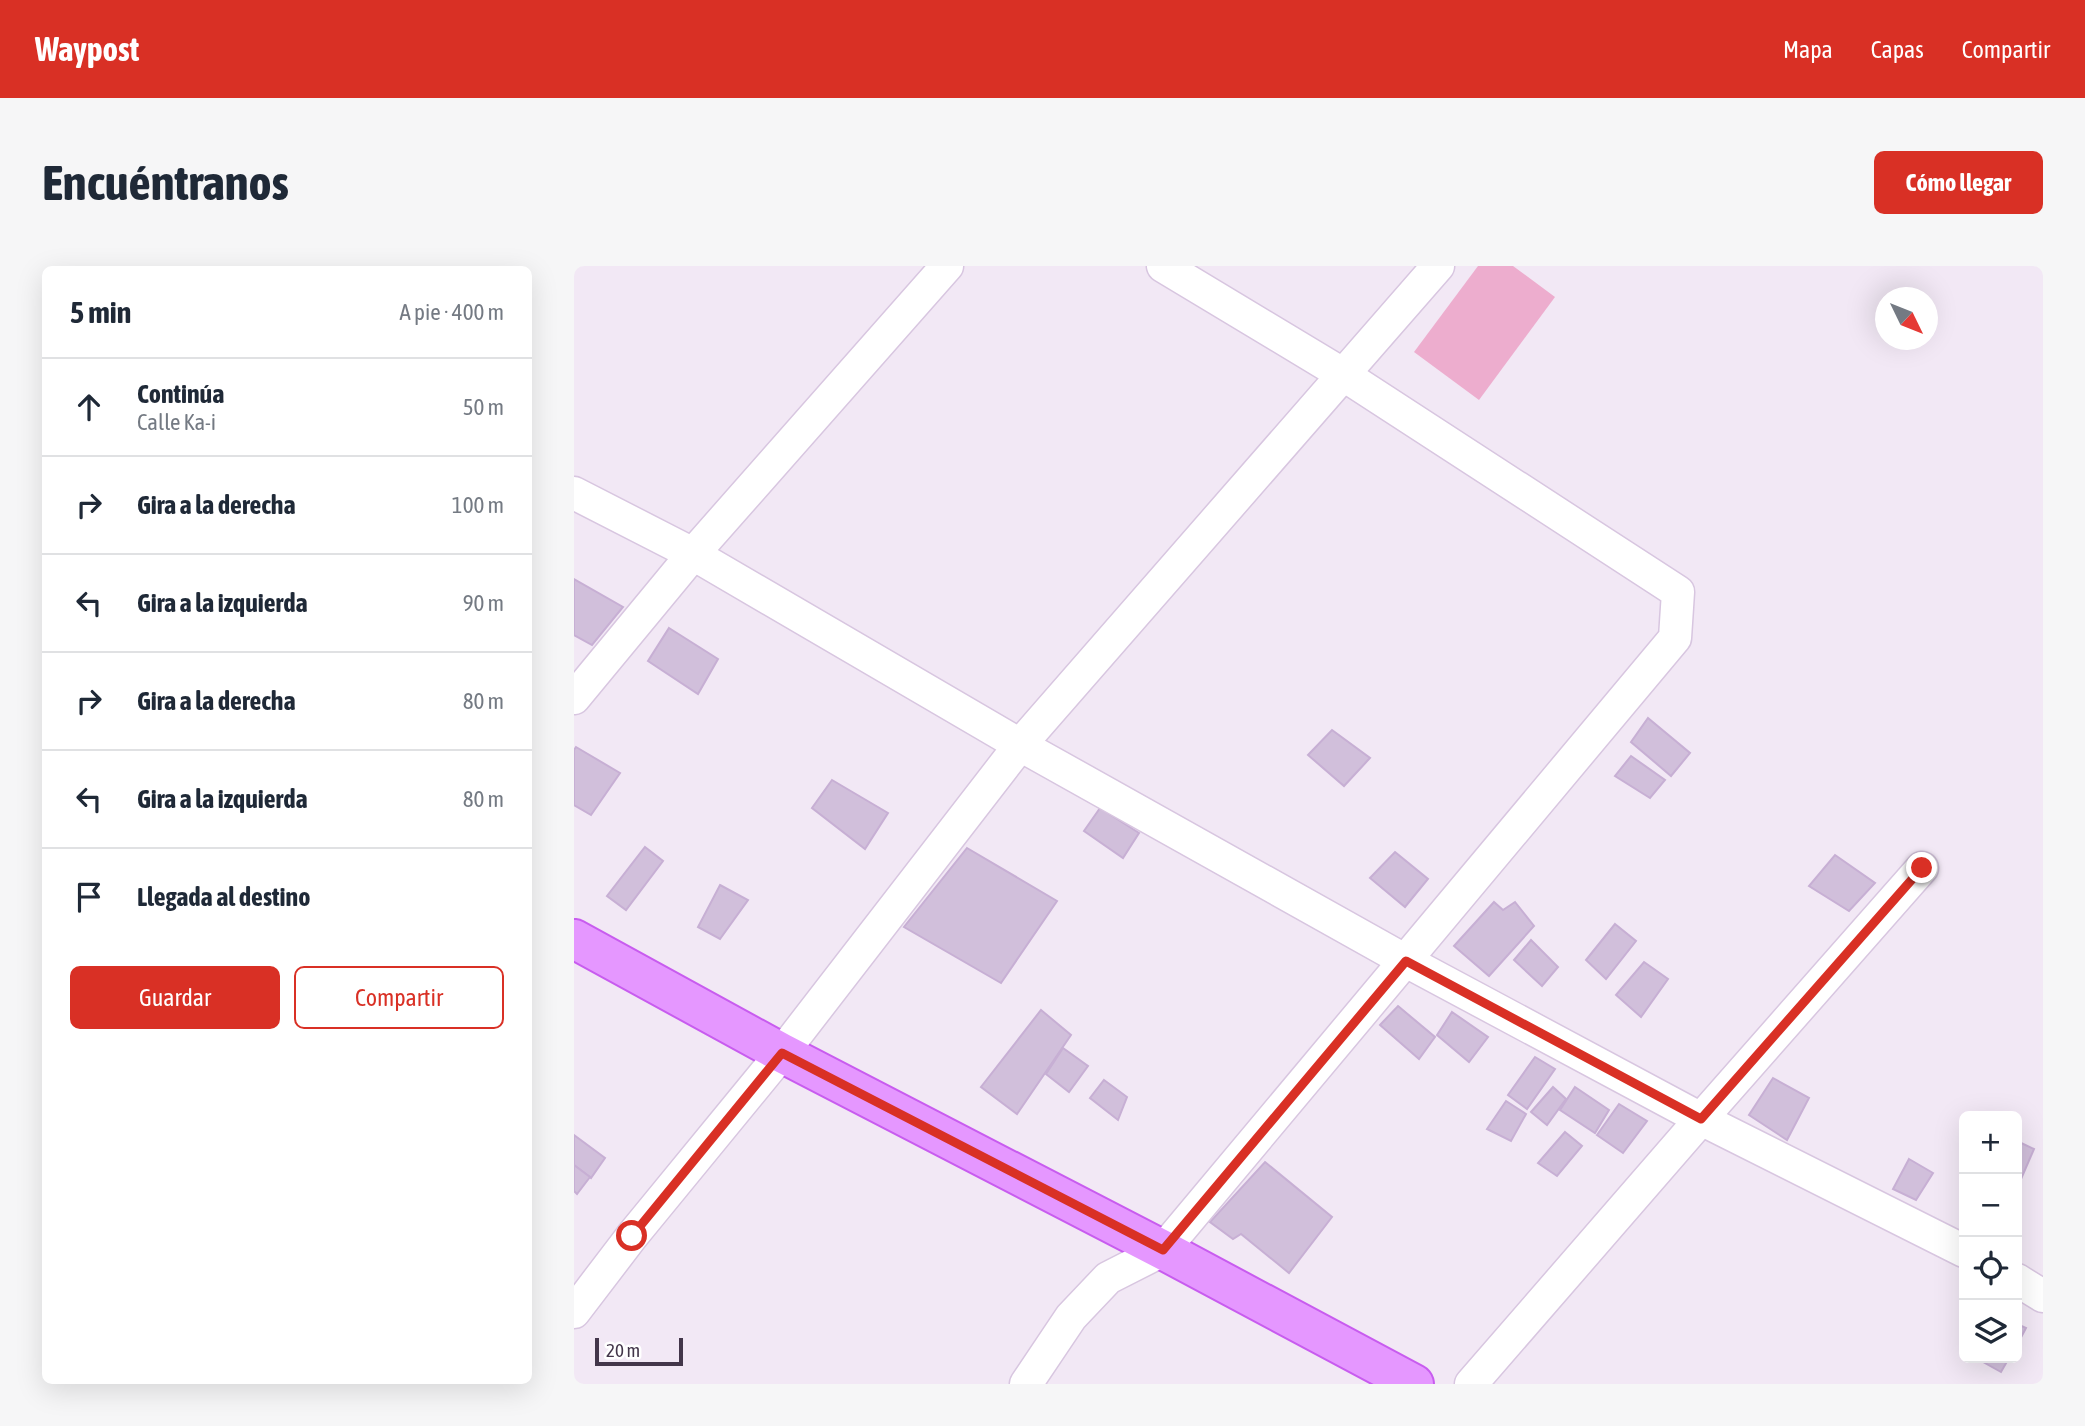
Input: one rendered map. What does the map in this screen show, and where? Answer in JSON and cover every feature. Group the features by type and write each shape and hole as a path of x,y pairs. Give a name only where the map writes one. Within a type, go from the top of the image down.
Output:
{"main road":[{"path":"574,939 782,1053 1163,1250 1414,1384"}],"street":[{"path":"574,698 693,554 947,266"},
{"path":"1026,1384 1071,1318 1108,1278 1163,1250 1675,638 1678,592 1344,375 1163,266"},
{"path":"574,1312 632,1236 782,1053 1020,745 1438,266"},
{"path":"574,493 693,554 1020,745 1406,961 1701,1119 1959,1248"},
{"path":"1471,1384 1922,868"},
{"path":"2022,1283 2043,1296"}],"shaded area":[{"path":"1478,266 1513,266 1555,297 1479,400 1414,352"}],"building":[{"path":"574,579 623,607 592,645 574,635"},
{"path":"669,628 718,659 698,694 648,661"},
{"path":"1648,718 1690,753 1671,776 1631,742"},
{"path":"1332,730 1370,758 1344,786 1308,755"},
{"path":"576,747 620,773 591,815 574,805"},
{"path":"1631,756 1665,780 1650,798 1615,776"},
{"path":"832,780 888,813 865,849 812,808"},
{"path":"1100,808 1139,833 1123,858 1084,831"},
{"path":"645,847 663,861 626,910 607,896"},
{"path":"967,848 1057,901 1001,983 904,927"},
{"path":"1395,852 1428,879 1405,907 1370,878"},
{"path":"1835,855 1875,883 1849,911 1809,886"},
{"path":"720,885 748,900 720,939 698,927"},
{"path":"1494,902 1503,910 1515,902 1534,926 1489,976 1454,946"},
{"path":"1615,924 1636,941 1606,979 1586,960"},
{"path":"1531,940 1558,967 1542,986 1514,960"},
{"path":"1644,962 1668,979 1641,1017 1616,995"},
{"path":"1398,1006 1435,1037 1419,1059 1380,1025"},
{"path":"1041,1010 1071,1035 1017,1114 981,1087"},
{"path":"1452,1012 1488,1037 1469,1062 1437,1035"},
{"path":"1063,1048 1088,1066 1069,1092 1046,1074"},
{"path":"1535,1057 1555,1069 1527,1109 1508,1095"},
{"path":"1773,1078 1809,1098 1787,1140 1749,1115"},
{"path":"1104,1080 1127,1097 1118,1120 1090,1098"},
{"path":"1553,1087 1566,1099 1547,1125 1531,1112"},
{"path":"1575,1087 1609,1110 1595,1133 1560,1110"},
{"path":"1506,1101 1526,1114 1511,1141 1487,1129"},
{"path":"1619,1104 1647,1121 1623,1153 1597,1135"},
{"path":"1565,1132 1582,1146 1557,1176 1538,1163"},
{"path":"574,1135 605,1158 591,1178 574,1165"},
{"path":"2022,1143 2034,1149 2022,1177"},
{"path":"1909,1159 1933,1173 1916,1200 1893,1189"},
{"path":"1265,1162 1332,1217 1289,1273 1241,1234 1233,1239 1210,1222"},
{"path":"574,1165 590,1177 577,1194 574,1191"},
{"path":"1985,1363 2006,1363 2001,1372"}],"route":[{"path":"632,1236 782,1053 1163,1250 1406,961 1701,1119 1922,868"}]}
